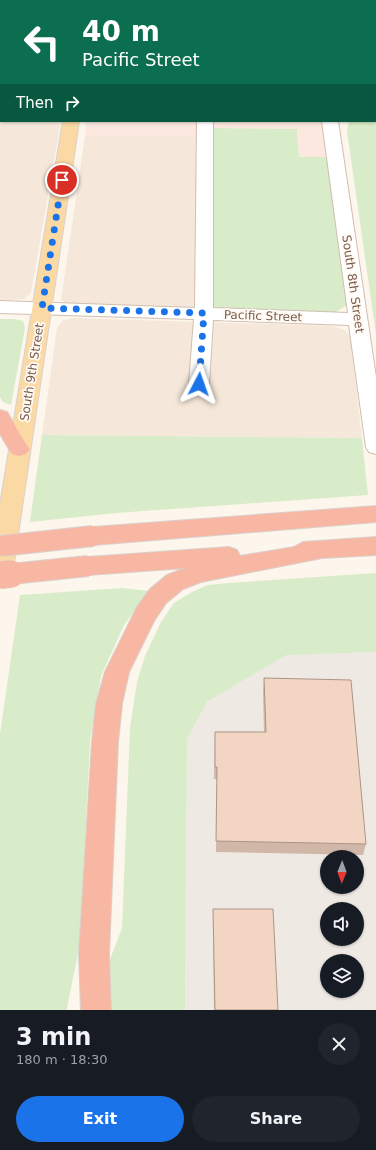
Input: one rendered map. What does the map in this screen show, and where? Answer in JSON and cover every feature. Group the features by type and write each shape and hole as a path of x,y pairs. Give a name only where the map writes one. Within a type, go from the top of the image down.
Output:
{"highway":[{"path":"0,417 19,450"},
{"path":"316,520 376,509"},
{"path":"0,546 197,527 316,520 376,514"},
{"path":"0,575 199,557 376,546"},
{"path":"96,1010 94,954 105,742 109,704 117,672 131,641 145,614 158,596 175,582 198,573 318,550"},
{"path":"81,1010 94,954"}],"main road":[{"name":"South 9th Street","path":"0,575 71,122"}],"street":[{"path":"199,384 204,313 205,122"},
{"name":"South 8th Street","path":"330,122 376,448"},
{"name":"Pacific Street","path":"0,307 358,319"}],"shaded area":[{"path":"0,122 61,122 31,293 24,299 0,300"},
{"path":"86,122 199,122 199,136 85,136"},
{"path":"211,122 323,122 328,157 299,157 297,129 211,128"},
{"path":"85,136 199,136 195,308 67,304 61,300"},
{"path":"72,318 333,326 345,330 350,336 362,438 42,435 57,328 62,321"},
{"path":"376,652 376,1010 185,1010 187,739 207,702 286,654"}],"green space":[{"path":"349,122 376,122 376,334 347,131"},
{"path":"211,128 297,129 299,157 328,157 347,305 336,312 323,313 211,308"},
{"path":"0,319 15,319 23,321 25,328 11,405 3,402 0,397"},
{"path":"42,435 362,438 368,495 116,513 30,522"},
{"path":"376,573 376,652 286,655 207,702 187,739 185,1010 109,1010 109,962 122,928 130,728 137,682 145,656 161,622 174,603 192,592 208,585"},
{"path":"122,588 149,591 124,625 101,676 90,741 80,943 67,1008 66,1010 0,1010 0,734 20,595"}],"building":[{"path":"264,678 351,680 366,844 216,841 217,767 215,767 215,732 266,732"},
{"path":"213,909 273,909 278,1010 215,1010"}],"route":[{"path":"62,180 54,240 42,308 204,313 199,384"}]}
